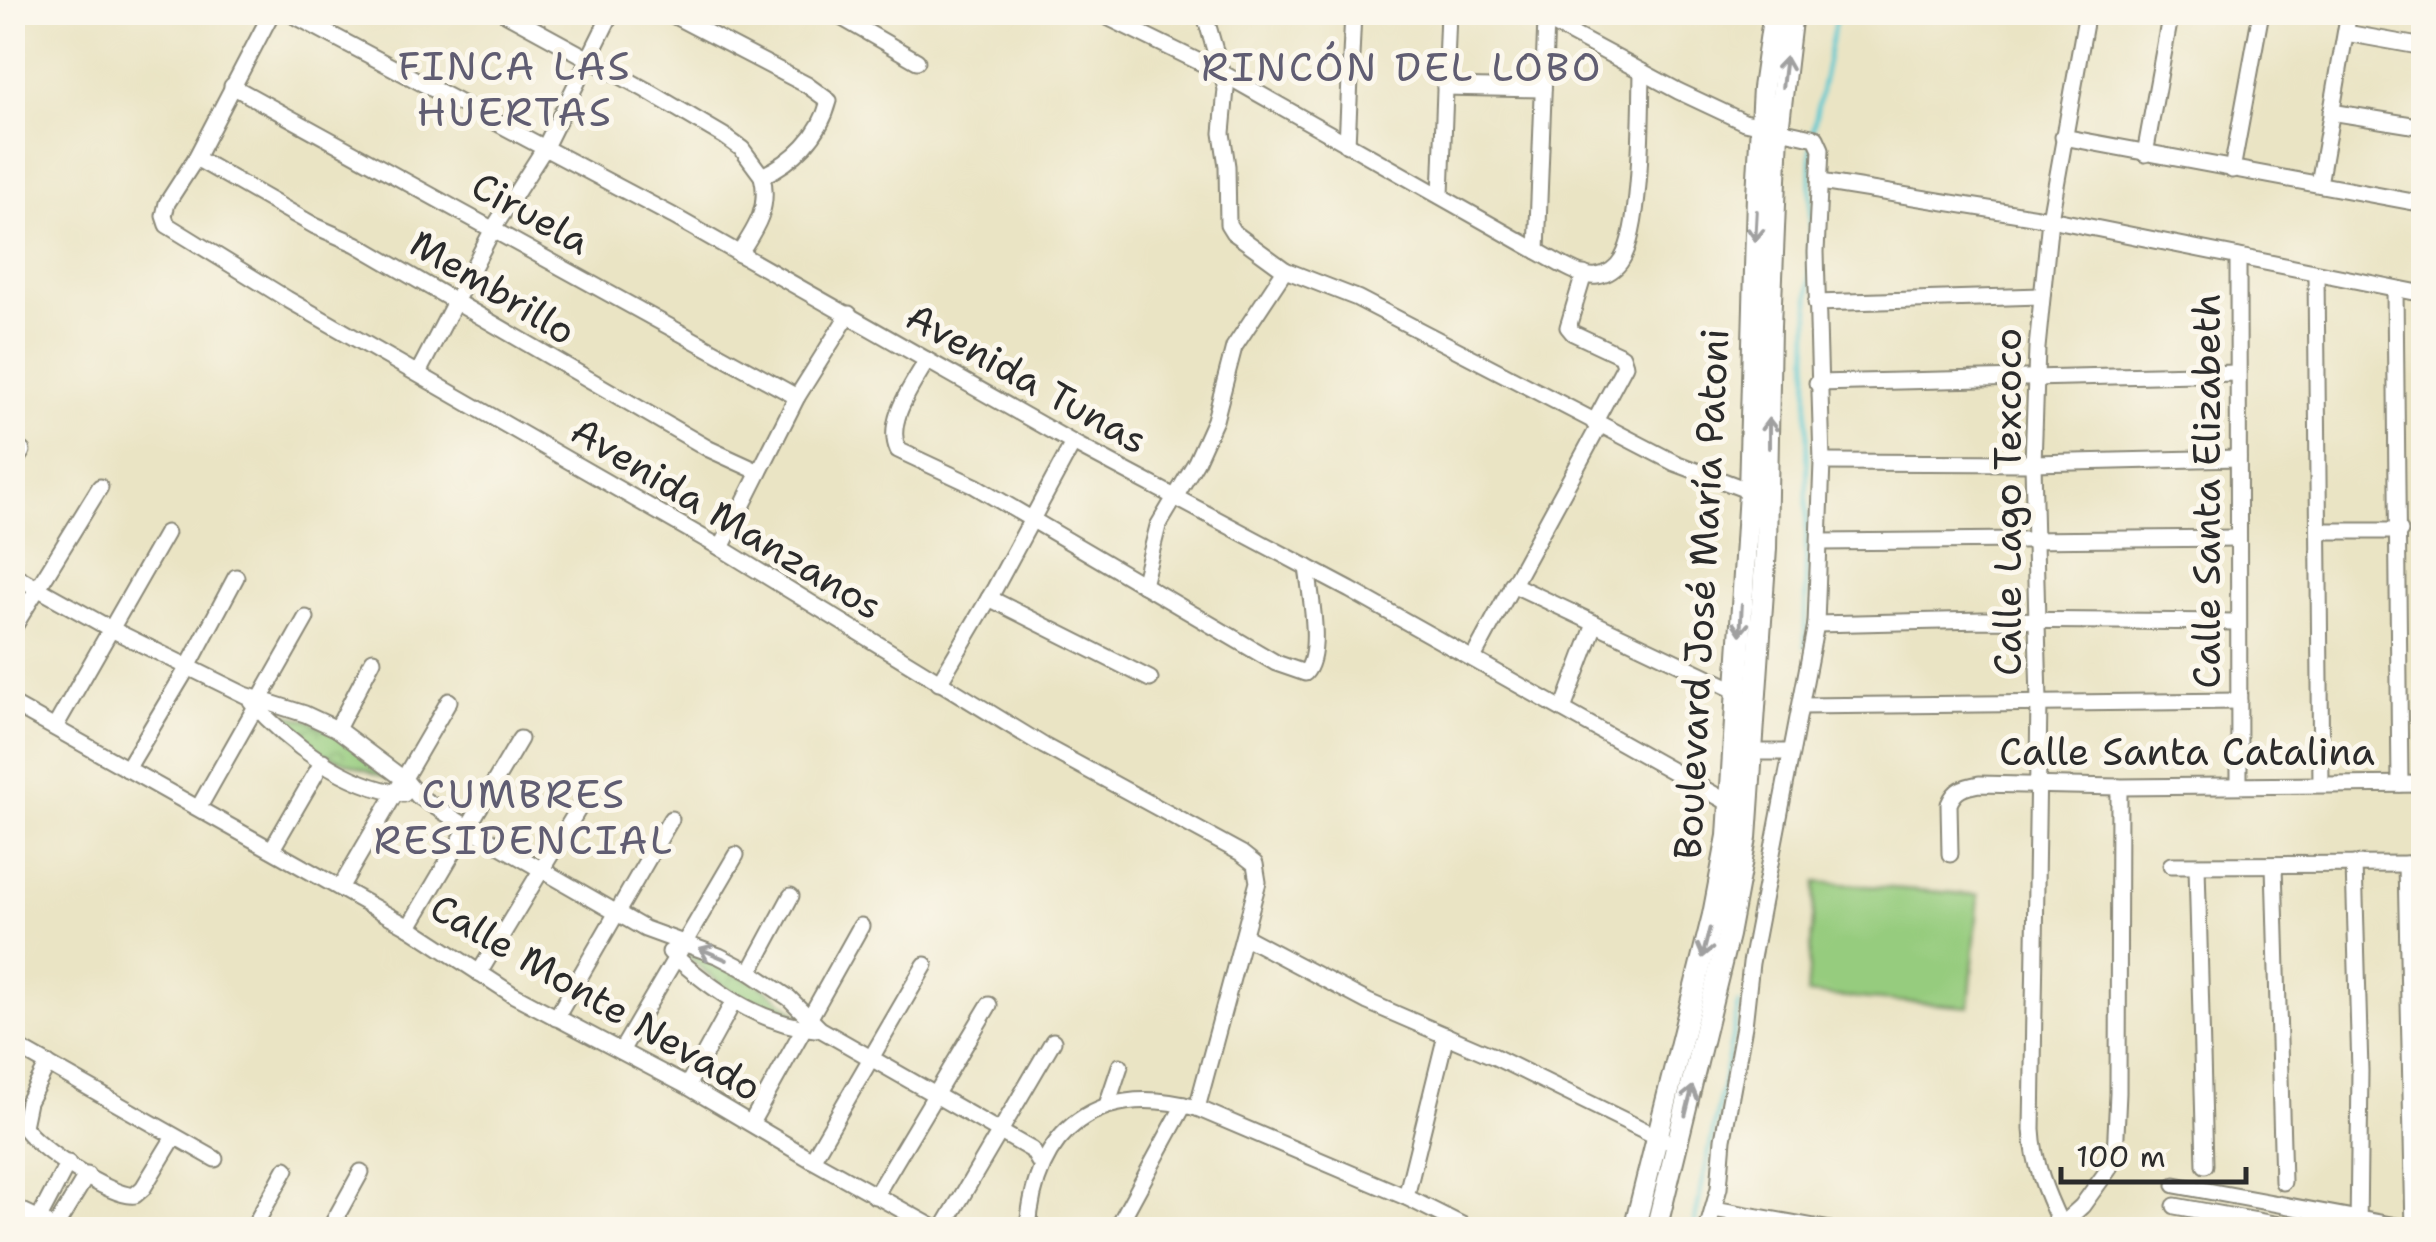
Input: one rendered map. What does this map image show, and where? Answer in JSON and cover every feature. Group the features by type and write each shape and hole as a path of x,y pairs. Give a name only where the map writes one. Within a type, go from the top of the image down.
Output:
{"main road":[{"name":"Boulevard José María Patoni","path":"1634,1230 1713,915 1732,804 1737,691 1754,568 1770,326 1770,130 1777,13"},
{"name":"Boulevard José María Patoni","path":"1656,1230 1678,1146 1736,991 1742,862 1761,752 1754,568"}],"street":[{"path":"196,158 272,12"},
{"name":"Avenida Tunas","path":"288,12 849,314 1074,443 1473,658 1732,804"},
{"path":"503,12 742,149 762,176 766,201 764,212 739,254"},
{"path":"418,374 493,229 544,149 612,12"},
{"path":"667,12 823,94 829,101 802,150 790,162 762,176"},
{"path":"832,12 917,61"},
{"path":"1097,12 1222,73 1536,251 1584,274 1599,276 1624,258 1627,248 1636,190 1642,72"},
{"path":"1204,12 1226,89 1222,133 1228,224 1233,232 1285,270 1318,280 1692,471 1759,494"},
{"path":"1347,145 1353,12"},
{"path":"1441,195 1448,12"},
{"name":"Calle Lago Texcoco","path":"2061,1227 2041,1180 2032,1129 2038,702 2033,463 2041,296 2050,219 2087,12"},
{"path":"2145,154 2172,12"},
{"path":"2232,170 2260,12"},
{"path":"2318,184 2349,12"},
{"path":"1539,16 1642,72 1770,130 1809,136 1821,148 1816,303 1822,462 1816,624 1736,991 1714,1208 1708,1230"},
{"path":"1536,251 1543,89 1539,16"},
{"path":"2346,34 2424,47"},
{"name":"Ciruela","path":"232,86 797,397"},
{"path":"1445,86 1543,89"},
{"path":"2331,112 2424,126"},
{"path":"2062,137 2424,204"},
{"name":"Avenida Manzanos","path":"196,158 167,203 164,216 168,225 246,275 721,548 1044,746 1212,835 1254,864 1258,882 1245,937"},
{"name":"Membrillo","path":"196,158 315,226 356,244 709,449 757,471"},
{"path":"1821,182 2050,219 2424,294"},
{"name":"Calle Santa Elizabeth","path":"2238,258 2239,785"},
{"path":"1143,585 1158,526 1196,462 1215,420 1234,348 1285,270"},
{"path":"1473,658 1626,365 1622,356 1573,334 1568,327 1584,274"},
{"path":"2316,274 2322,784"},
{"path":"2394,288 2400,531 2400,784"},
{"path":"1816,303 2041,296"},
{"path":"721,548 797,397 849,314"},
{"path":"927,360 896,422 893,433 898,450 963,479 1276,663 1305,673 1312,665 1314,643 1307,568"},
{"path":"1817,384 2237,373"},
{"path":"938,684 990,598 1074,443"},
{"path":"12,466 22,451"},
{"path":"1822,462 2033,463 2238,458"},
{"path":"12,630 100,487"},
{"path":"2320,531 2400,531"},
{"path":"55,727 166,533"},
{"path":"1821,542 2238,538"},
{"path":"12,574 109,628 253,699 305,714 337,729 400,787"},
{"path":"127,769 236,576"},
{"path":"1512,584 1737,691"},
{"path":"990,598 1150,679"},
{"path":"199,807 253,699 306,618"},
{"path":"1816,624 2238,622"},
{"path":"1563,709 1595,624"},
{"path":"337,729 373,660"},
{"path":"253,699 274,728 324,761 418,796 678,949 734,1001 764,1016 812,1026 999,1131 1036,1158"},
{"path":"340,888 449,701"},
{"path":"1801,706 2239,701"},
{"name":"Calle Monte Nevado","path":"12,704 409,927 556,1018 687,1086 940,1230"},
{"path":"409,927 520,739"},
{"path":"1761,752 1789,752"},
{"path":"272,849 324,761"},
{"path":"479,973 594,783"},
{"name":"Calle Santa Catalina","path":"1950,854 1949,804 1956,792 1979,784 2424,784"},
{"path":"2061,1227 2082,1206 2108,1170 2114,1154 2118,1093 2119,787"},
{"path":"556,1018 671,819"},
{"path":"621,1050 736,855"},
{"path":"2354,864 2360,1071 2359,1224"},
{"path":"2175,1185 2359,1224 2415,1229 2406,864"},
{"path":"2170,866 2424,864"},
{"path":"2274,865 2283,1182"},
{"path":"2196,866 2204,1165"},
{"path":"750,972 790,896"},
{"path":"751,1123 812,1026 861,926"},
{"path":"1116,1230 1191,1106 1245,937 1368,1002 1678,1146"},
{"path":"678,949 750,972 789,998 812,1026"},
{"path":"812,1160 925,965"},
{"path":"687,1086 734,1001"},
{"path":"875,1196 989,1005"},
{"path":"1406,1197 1446,1035"},
{"path":"940,1230 1053,1041"},
{"path":"12,1044 214,1159"},
{"path":"48,1064 28,1102 23,1126 34,1142 87,1175 118,1192 135,1195 144,1188 174,1137"},
{"path":"1107,1105 1120,1066"},
{"path":"1036,1158 1050,1150 1076,1123 1107,1105 1138,1099 1191,1106 1406,1197 1472,1230"},
{"path":"1028,1230 1036,1158"},
{"path":"38,1218 68,1163"},
{"path":"252,1230 286,1169"},
{"path":"329,1230 361,1172"},
{"path":"12,1206 58,1228 87,1175"},
{"path":"2175,1206 2306,1230"},
{"path":"1714,1208 1831,1230"}],"green space":[{"path":"263,707 310,721 341,738 394,781 329,756 298,739"},
{"path":"1816,882 1979,895 1969,1007 1807,994"},
{"path":"679,948 744,975 800,1017 734,992"}],"waterway":[{"path":"1813,131 1837,12"},
{"path":"1805,646 1811,141"},
{"path":"1693,1230 1739,1004"}],"district":[{"name":"RINCÓN DEL LOBO","path":"1402,67"},
{"name":"FINCA LAS HUERTAS","path":"515,89"},
{"name":"CUMBRES RESIDENCIAL","path":"524,817"}]}
